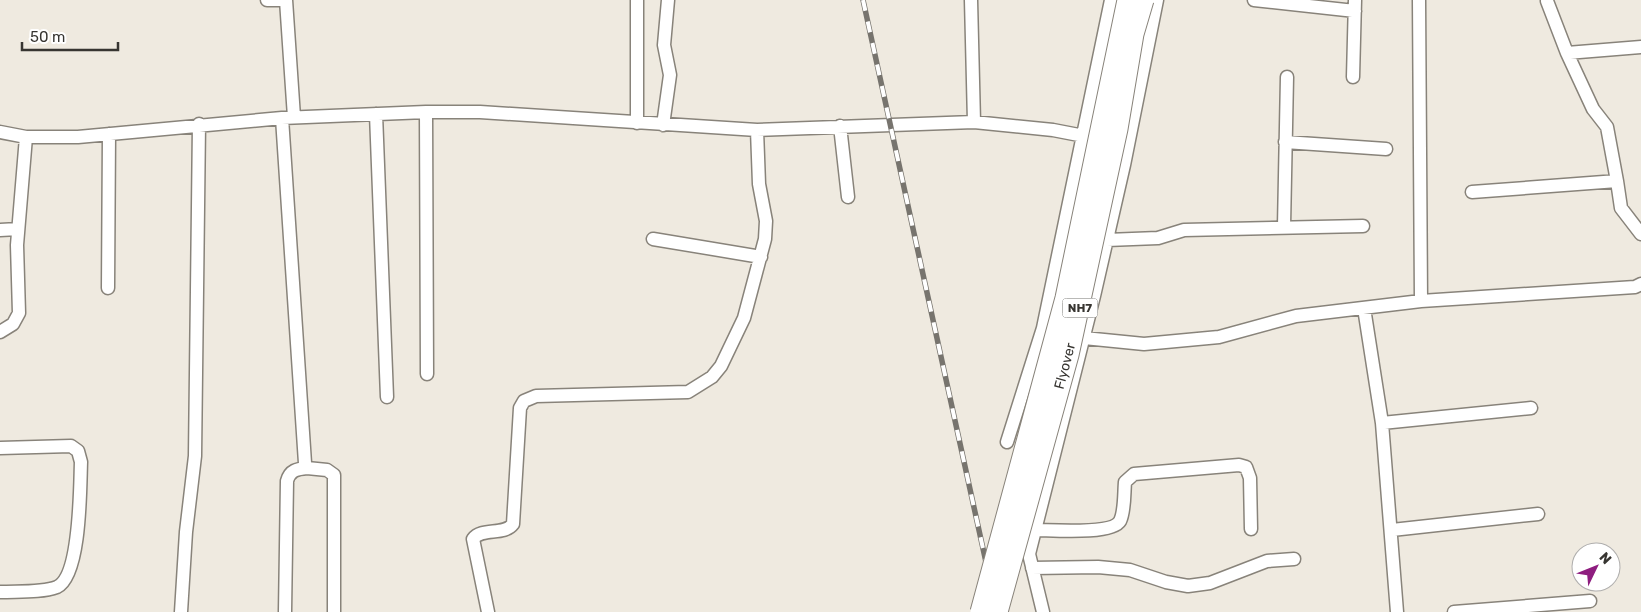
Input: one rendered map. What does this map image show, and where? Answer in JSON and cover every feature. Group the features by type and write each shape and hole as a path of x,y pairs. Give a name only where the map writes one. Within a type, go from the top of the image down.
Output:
{"highway":[{"name":"Flyover","path":"980,612 1065,298 1127,0"},
{"name":"Flyover","path":"998,612 1070,354 1118,129 1134,34 1144,0"}],"street":[{"path":"267,0 286,0 288,118 307,468"},
{"path":"637,0 637,123"},
{"path":"663,125 670,75 664,45 668,0"},
{"path":"971,0 974,122"},
{"path":"1007,442 1042,328 1084,136 1111,0"},
{"path":"1043,612 1029,554 1107,240 1157,0"},
{"path":"1254,0 1355,6 1353,77"},
{"path":"1419,0 1421,301"},
{"path":"1547,1 1567,53 1593,109 1607,127 1622,208 1641,234"},
{"path":"1567,53 1641,47"},
{"path":"1284,226 1287,77"},
{"path":"426,112 427,374"},
{"path":"0,132 26,138 109,134 169,129 199,124 288,118 426,112 480,112 757,130 974,122 1053,130 1084,136"},
{"path":"376,114 386,397"},
{"path":"180,612 186,532 195,456 199,124"},
{"path":"840,126 848,197"},
{"path":"488,612 472,539 479,534 508,529 513,524 521,403 527,398 536,396 674,394 688,392 700,386 721,366 744,318 761,257 766,230 759,184 757,130"},
{"path":"108,288 109,134"},
{"path":"0,332 13,324 19,313 18,229 26,138"},
{"path":"1285,142 1386,149"},
{"path":"1472,192 1617,181"},
{"path":"1107,240 1158,238 1184,230 1284,226 1363,226"},
{"path":"0,230 18,229"},
{"path":"653,239 761,257"},
{"path":"1042,328 1084,338 1144,344 1219,337 1296,316 1421,301 1635,287 1641,284"},
{"path":"1364,308 1382,423 1392,530 1397,612"},
{"path":"1382,423 1531,408"},
{"path":"0,448 71,446 78,451 81,462 77,536 66,578 59,586 50,589 0,592"},
{"path":"1035,530 1085,530 1114,526 1121,519 1125,482 1134,474 1239,465 1246,467 1250,478 1251,529"},
{"path":"285,612 287,481 291,472 307,468 327,470 334,475 334,612"},
{"path":"1392,530 1538,514"},
{"path":"1032,568 1098,567 1130,570 1166,582 1188,586 1210,583 1267,561 1294,559"},
{"path":"1454,612 1590,600"}],"railway":[{"path":"863,0 989,576 1000,612"}]}
